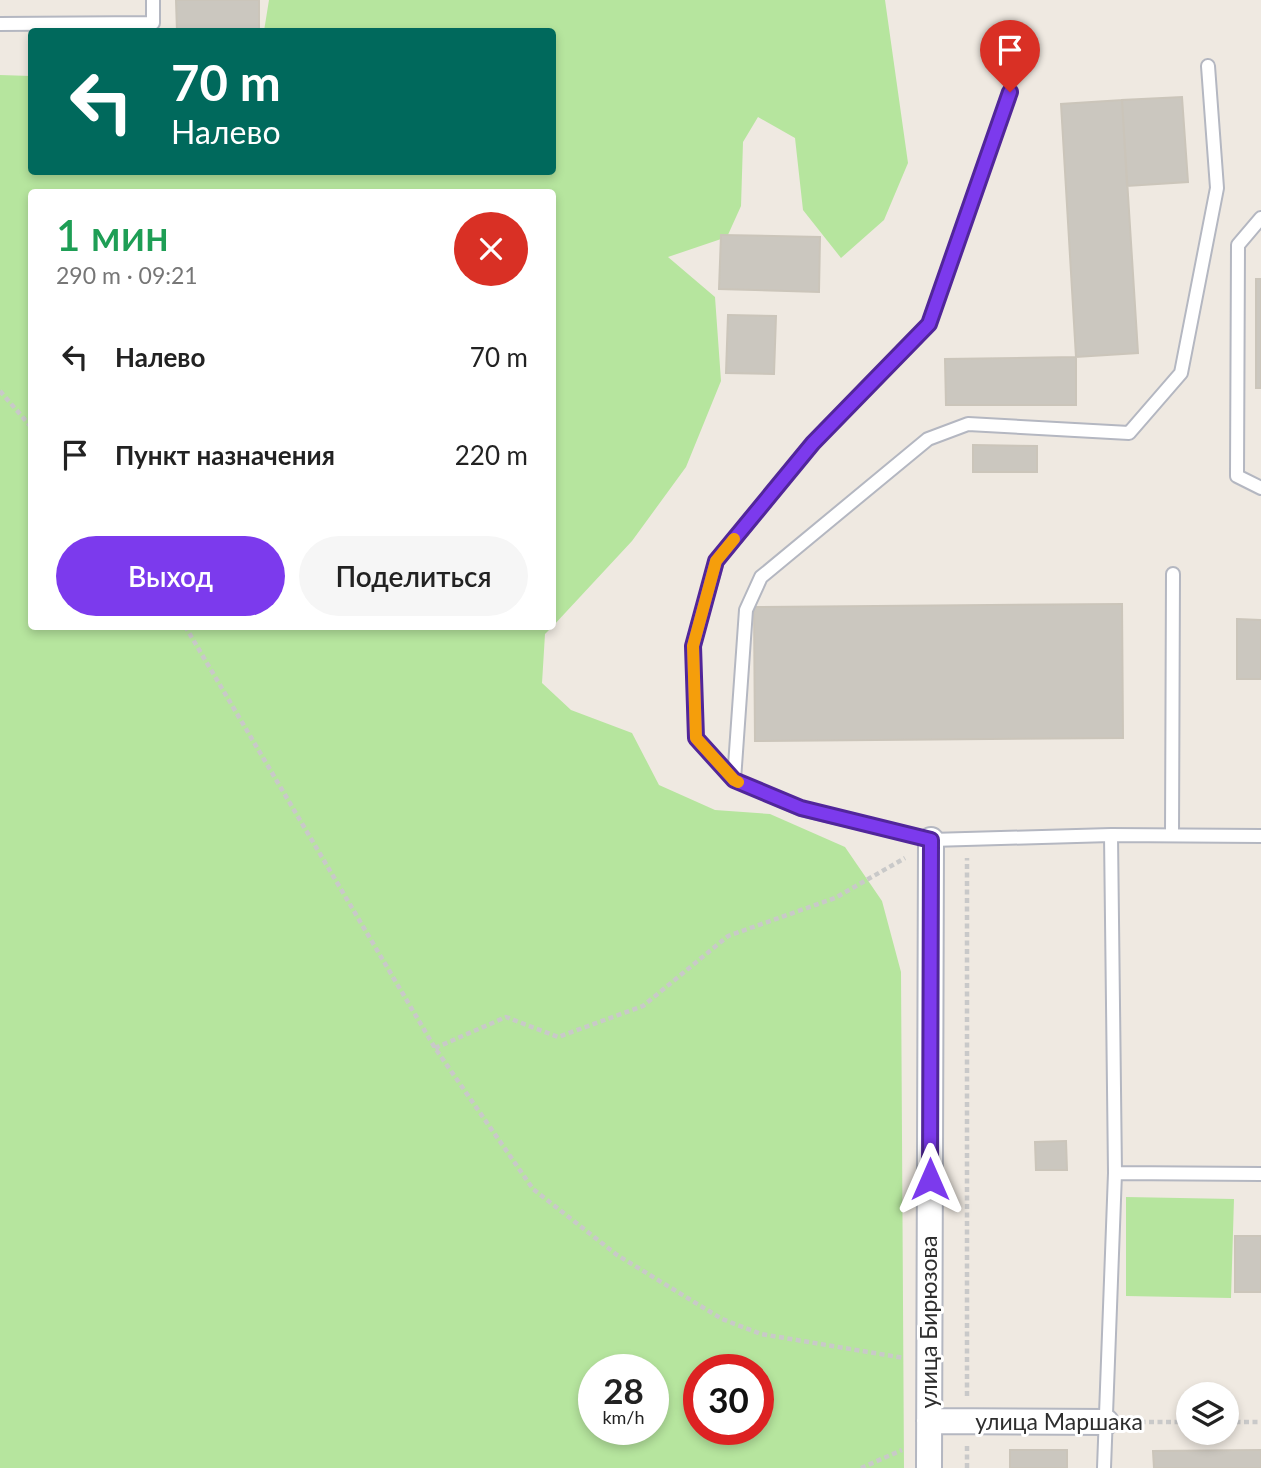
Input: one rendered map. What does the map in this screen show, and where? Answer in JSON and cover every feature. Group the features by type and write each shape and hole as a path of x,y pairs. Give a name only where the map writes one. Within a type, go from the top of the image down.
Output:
{"street":[{"name":"улица Бирюзова","path":"929,1468 931,848"},
{"name":"улица Маршака","path":"929,1421 1106,1422"}],"lane":[{"path":"0,24 153,23 153,0"},
{"path":"734,780 746,610 761,577 928,439 968,424 1129,433 1181,373 1217,188 1208,66"},
{"path":"1010,92 929,324 813,443 716,561 693,646 696,738 734,780 801,808 931,848 1111,835 1261,836"},
{"path":"1261,218 1238,245 1237,476 1261,488"},
{"path":"1172,835 1173,574"},
{"path":"1104,1468 1115,1173 1111,835"},
{"path":"1115,1173 1261,1174"}],"path":[{"path":"0,391 28,423"},
{"path":"187,630 435,1048 533,1189 617,1255 722,1319 761,1334 908,1359"},
{"path":"435,1048 506,1017 558,1037 643,1006 728,936 835,898 908,856 931,848 967,857 967,1468"},
{"name":"улица Маршака","path":"1106,1422 1176,1422"},
{"path":"1239,1422 1261,1422"},
{"path":"861,1468 908,1447"}],"green space":[{"path":"269,0 885,0 908,163 884,220 841,258 803,210 795,138 758,117 743,142 741,206 727,237 668,257 715,297 721,381 686,467 632,541 556,623 556,189 28,189 28,630 549,630 545,634 542,683 571,710 632,733 659,785 715,810 770,814 845,847 882,901 901,972 904,1468 0,1468 0,75 28,76 28,175 556,175 556,28 264,28"},
{"path":"1126,1197 1234,1199 1231,1298 1126,1296"}],"building":[{"path":"176,0 259,0 259,28 177,28"},
{"path":"1182,97 1188,182 1127,186 1122,100"},
{"path":"1122,100 1138,353 1076,357 1061,104"},
{"path":"721,235 820,237 819,292 719,289"},
{"path":"1256,279 1261,279 1261,388 1256,388"},
{"path":"728,315 776,316 774,374 726,373"},
{"path":"1076,357 1076,405 946,405 945,359"},
{"path":"973,445 1037,446 1037,472 973,472"},
{"path":"1122,604 1123,738 755,741 754,607"},
{"path":"1237,619 1261,620 1261,679 1237,679"},
{"path":"1066,1141 1067,1170 1036,1170 1035,1142"},
{"path":"1235,1236 1261,1236 1261,1292 1235,1292"},
{"path":"1010,1450 1067,1450 1067,1468 1010,1468"},
{"path":"1261,1450 1261,1468 1154,1468 1153,1451"}],"slow traffic":[{"path":"734,539 716,561 693,646 696,738 738,782"}],"route":[{"path":"930,1179 931,840 801,808 734,780 696,738 693,646 716,561 813,443 929,324 1010,92"}]}
